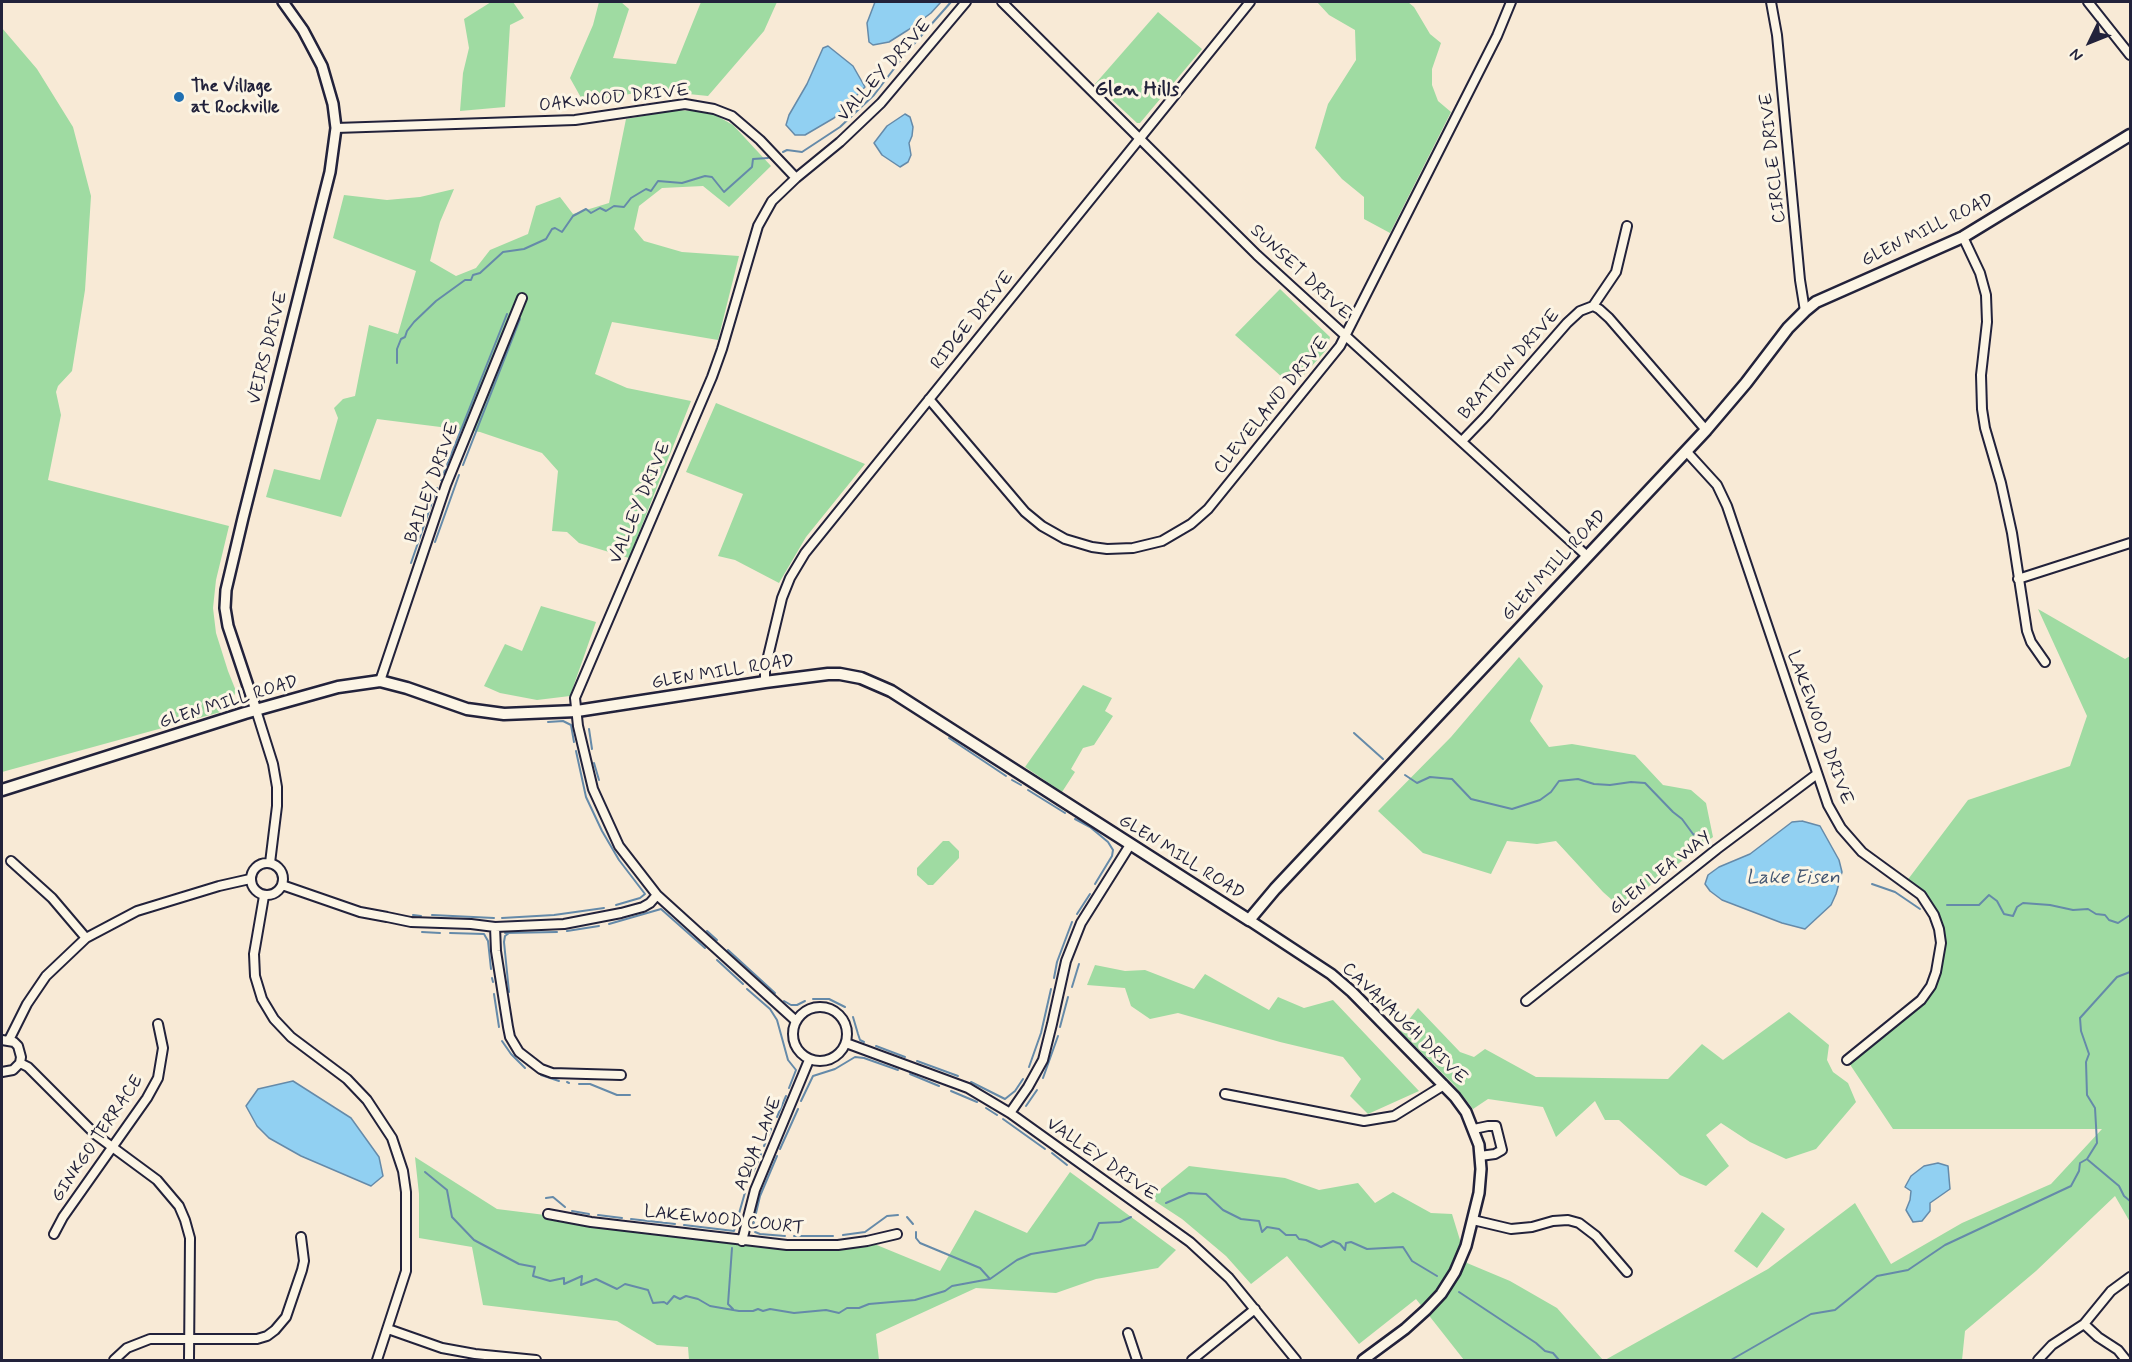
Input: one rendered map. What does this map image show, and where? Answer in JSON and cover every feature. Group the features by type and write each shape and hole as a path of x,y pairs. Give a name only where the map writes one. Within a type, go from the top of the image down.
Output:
{"main road":[{"name":"GLEN MILL ROAD","path":"2,790 256,710 338,687 380,681 467,709 504,714 577,711 765,682 828,674 850,676 873,683 918,708 1249,920 1283,880 1686,452 1746,383 1788,328 1805,311 1816,302 1963,237 2130,135"}],"street":[{"name":"VALLEY DRIVE","path":"796,1021 657,896 619,846 593,789 577,711 577,692 712,377 758,226 772,201 881,103 966,2"},
{"name":"SUNSET DRIVE","path":"1002,2 1251,249 1587,556"},
{"name":"RIDGE DRIVE","path":"765,682 765,669 777,612 790,578 816,538 1250,2"},
{"name":"CLEVELAND DRIVE","path":"928,399 1025,512 1042,526 1065,539 1092,548 1133,548 1169,538 1201,516 1340,346 1493,46 1511,2"},
{"name":"CIRCLE DRIVE","path":"1771,2 1777,35 1805,311"},
{"path":"2088,2 2130,55"},
{"name":"VEIRS DRIVE","path":"256,710 228,626 225,608 226,590 327,183 336,128 333,104 322,66 286,3"},
{"name":"OAKWOOD DRIVE","path":"336,128 574,120 685,104 714,109 732,116 760,140 796,178"},
{"path":"1627,226 1616,272 1593,306 1609,318 1706,429"},
{"path":"1963,237 1980,273 1986,296 1987,322 1981,375 1985,428 2012,533 2027,631 2031,642 2045,662"},
{"name":"BAILEY DRIVE","path":"380,681 446,485 522,298"},
{"name":"BRATTON DRIVE","path":"1462,441 1567,323 1580,312 1593,306"},
{"name":"LAKEWOOD DRIVE","path":"1686,452 1717,485 1727,506 1817,774 1828,805 1840,828 1862,852 1921,895 1934,915 1941,943 1931,986 1921,1000 1847,1060"},
{"path":"2018,579 2130,543"},
{"path":"256,710 273,764 277,787 270,863"},
{"name":"GLEN LEA WAY","path":"1526,1001 1725,843 1817,774"},
{"path":"1010,1113 1043,1060 1066,961 1080,923 1130,845"},
{"path":"11,861 52,898 86,938"},
{"path":"270,863 275,865 282,874 282,885 273,895 264,896 254,890 250,879 256,867 270,863"},
{"path":"2,1072 13,1070 20,1062 18,1046 5,1040 27,1004 46,976 86,938 137,912 219,886 250,879"},
{"path":"282,885 360,912 411,921 495,927 564,924 643,907 657,896"},
{"path":"264,896 254,954 255,976 262,999 274,1019 291,1037 347,1079 368,1100 392,1138 403,1171 406,1203 405,1271 377,1360"},
{"name":"CAVANAUGH DRIVE","path":"1249,920 1331,974 1352,992 1455,1097 1466,1112 1479,1145 1479,1193 1473,1220 1455,1272 1441,1294 1405,1329 1365,1360"},
{"path":"495,927 496,951 507,1027 519,1052 541,1069 552,1073 621,1075"},
{"path":"827,1008 842,1017 848,1034 846,1043 842,1051 827,1061 818,1062 808,1059 795,1047 793,1029 796,1021 809,1009 827,1008"},
{"name":"GINKGO TERRACE","path":"54,1234 147,1098 158,1078 163,1048 158,1024"},
{"name":"VALLEY DRIVE","path":"846,1043 968,1088 1010,1113 1190,1242 1223,1272 1296,1360"},
{"name":"AQUA LANE","path":"742,1241 755,1190 808,1059"},
{"path":"20,1062 28,1067 81,1121 165,1187 179,1206 185,1220 190,1249 189,1360"},
{"path":"1225,1095 1364,1121 1394,1116 1444,1085"},
{"path":"1474,1129 1496,1126 1502,1150 1495,1154 1480,1156"},
{"name":"LAKEWOOD COURT","path":"548,1214 591,1222 786,1245 819,1246 867,1241 897,1234"},
{"path":"1473,1220 1511,1229 1532,1227 1553,1221 1568,1220 1579,1223 1596,1236 1628,1272"},
{"path":"114,1360 127,1348 150,1339 257,1339 275,1330 286,1317 302,1270 304,1262 301,1237"},
{"path":"2038,1360 2052,1345 2084,1324 2111,1292 2130,1277"},
{"path":"1192,1360 1255,1309"},
{"path":"2084,1324 2098,1337 2118,1350 2126,1360"},
{"path":"388,1329 475,1357 536,1360"},
{"path":"1128,1333 1137,1360"}],"green space":[{"path":"491,2 513,2 524,18 510,25 505,107 460,111 463,73 469,48 464,19"},
{"path":"599,2 621,2 629,9 613,58 676,64 701,2 777,2 764,31 708,96 650,90 584,103 570,78 593,25"},
{"path":"1317,2 1408,2 1414,7 1430,34 1441,43 1432,69 1432,85 1438,101 1451,112 1390,233 1364,219 1364,197 1342,179 1315,148 1328,104 1356,60 1355,30 1329,15"},
{"path":"1158,12 1202,49 1140,123 1137,123 1095,84"},
{"path":"2,28 37,69 73,127 91,196 85,290 72,371 58,386 56,392 61,415 48,480 229,526 216,580 213,608 216,633 236,691 228,710 2,772"},
{"path":"676,110 710,112 733,125 771,166 729,207 703,186 662,188 639,206 634,229 644,241 682,252 739,256 718,340 612,322 595,374 627,388 691,401 629,558 579,543 567,532 552,531 558,471 542,453 480,432 377,419 341,517 266,497 274,469 320,480 338,418 334,408 343,399 355,396 369,325 398,334 416,271 333,238 344,195 387,200 420,197 454,189 440,222 430,261 456,276 476,268 490,250 528,234 536,206 560,197 573,214 609,203 626,119"},
{"path":"1280,289 1330,337 1327,349 1293,387 1235,335"},
{"path":"716,403 865,464 806,537 779,583 735,560 718,556 743,494 686,472"},
{"path":"541,606 596,622 570,696 537,700 500,693 484,686 505,644 522,651"},
{"path":"2038,609 2125,659 2130,656 2130,1222 2115,1196 2036,1271 1965,1331 1962,1360 1605,1360 1768,1269 1855,1203 1891,1264 1962,1223 2051,1184 2102,1129 1893,1129 1847,1060 1921,1000 1931,986 1941,943 1934,915 1906,882 1968,800 2070,766 2087,716"},
{"path":"1519,657 1543,686 1530,721 1549,747 1572,744 1635,755 1663,785 1691,790 1706,803 1713,837 1621,908 1556,841 1537,844 1507,841 1491,874 1423,853 1378,811 1451,737"},
{"path":"1083,685 1112,698 1105,711 1113,716 1094,745 1083,748 1071,769 1075,772 1062,792 1025,767"},
{"path":"943,841 949,841 959,851 959,858 933,885 928,885 917,875 917,868"},
{"path":"1095,965 1125,971 1145,970 1194,989 1205,974 1269,1010 1278,997 1304,1008 1333,1000 1419,1091 1368,1114 1350,1096 1361,1079 1343,1057 1178,1013 1150,1019 1131,1006 1125,988 1087,985"},
{"path":"1418,1008 1460,1052 1474,1057 1485,1049 1536,1077 1668,1079 1702,1044 1723,1060 1789,1012 1829,1045 1827,1060 1833,1072 1848,1083 1856,1102 1816,1149 1786,1159 1750,1142 1721,1123 1706,1135 1729,1166 1706,1186 1680,1175 1619,1120 1605,1120 1595,1101 1556,1137 1543,1107 1488,1099 1473,1109 1455,1086 1400,1031"},
{"path":"415,1157 497,1209 786,1245 867,1241 940,1271 975,1210 1027,1233 1070,1172 1176,1250 1158,1268 1096,1279 1056,1293 976,1288 876,1334 879,1360 689,1360 688,1347 657,1345 617,1321 483,1305 472,1247 419,1238 419,1194"},
{"path":"1189,1166 1285,1178 1319,1190 1358,1183 1375,1203 1393,1192 1431,1213 1452,1214 1467,1263 1510,1281 1557,1308 1603,1360 1464,1360 1416,1299 1359,1344 1287,1256 1251,1284 1226,1256 1182,1219 1150,1198"},
{"path":"1762,1212 1785,1229 1757,1268 1734,1251"}],"water":[{"path":"875,2 941,2 931,13 908,30 889,42 873,45 869,42 867,23"},
{"path":"828,46 853,66 865,87 834,118 805,135 795,135 786,125 789,115 807,84 823,48"},
{"path":"905,114 910,117 913,127 909,143 911,155 908,162 900,167 882,155 874,143 887,126"},
{"name":"Lake Eisen","path":"1802,821 1820,826 1839,860 1842,872 1831,905 1805,929 1782,923 1722,900 1705,884 1708,875 1719,867 1750,854 1792,822"},
{"path":"293,1081 351,1118 379,1157 383,1176 371,1186 301,1156 269,1138 257,1126 246,1106 258,1089"},
{"path":"1938,1163 1948,1166 1950,1189 1930,1203 1930,1211 1922,1221 1913,1222 1906,1210 1911,1191 1905,1187 1911,1176 1924,1166"}],"waterway":[{"path":"783,152 787,150 802,152 840,127 874,95 906,53 951,2"},
{"path":"397,363 397,349 401,339 405,337 414,322 436,301 465,280 471,280 473,275 480,273 503,252 524,249 546,239 552,229 555,228 562,232 573,216 586,209 591,213 600,208 606,211 614,206 624,207 631,198 646,189 651,191 658,181 682,183 705,176 712,177 724,192 752,167 753,159 768,158"},
{"path":"441,480 507,314"},
{"path":"463,465 520,319"},
{"path":"435,542 459,475"},
{"path":"411,563 437,488"},
{"path":"548,722 563,721 571,725 574,742"},
{"path":"589,729 592,749"},
{"path":"1354,733 1383,759"},
{"path":"949,738 1006,776"},
{"path":"576,751 586,797 602,831 619,860 645,894 640,898 616,905"},
{"path":"594,763 599,780"},
{"path":"1405,775 1417,783 1430,777 1452,779 1471,799 1512,809 1540,800 1551,792 1559,781 1578,779 1594,784 1610,785 1645,783 1682,819 1693,834 1709,841"},
{"path":"1012,780 1021,785"},
{"path":"1045,782 1073,801"},
{"path":"1028,790 1065,813"},
{"path":"1084,808 1090,812"},
{"path":"1097,817 1113,826"},
{"path":"1075,819 1090,827 1108,842 1113,850 1112,856 1095,884"},
{"path":"1122,832 1130,838"},
{"path":"1872,884 1895,892 1920,909"},
{"path":"1077,914 1090,894"},
{"path":"1947,905 1979,905 1989,895 1997,901 2004,914 2013,916 2017,907 2023,903 2073,910 2088,909 2118,923 2130,915"},
{"path":"502,918 554,915 604,908"},
{"path":"609,924 661,909 705,948"},
{"path":"413,915 421,916"},
{"path":"432,915 494,918"},
{"path":"1054,978 1057,962 1072,922"},
{"path":"567,931 599,926"},
{"path":"707,931 717,940"},
{"path":"422,932 440,933"},
{"path":"505,933 557,932"},
{"path":"450,933 484,934 488,941 491,969"},
{"path":"509,933 505,936 504,942 509,992"},
{"path":"728,950 775,993"},
{"path":"717,960 743,984"},
{"path":"1072,987 1079,964"},
{"path":"1731,1360 1811,1314 1835,1310 1877,1276 1908,1270 1945,1245 2071,1186 2079,1171 2080,1163 2087,1159 2097,1143 2095,1108 2087,1095 2086,1062 2089,1054 2081,1031 2080,1018 2117,977 2130,972"},
{"path":"492,978 493,982"},
{"path":"747,989 770,1009 777,1020 788,1060 796,1070 789,1088"},
{"path":"1029,1067 1041,1033 1051,989"},
{"path":"494,994 499,1027"},
{"path":"1060,1027 1068,997"},
{"path":"813,999 829,999 845,1007"},
{"path":"784,1001 791,1005 805,1001"},
{"path":"853,1017 860,1040 864,1042"},
{"path":"1043,1078 1058,1036"},
{"path":"502,1041 525,1068"},
{"path":"876,1046 905,1057"},
{"path":"801,1101 813,1076 835,1069 855,1057 898,1070"},
{"path":"917,1061 958,1076"},
{"path":"910,1074 939,1086"},
{"path":"541,1075 559,1081"},
{"path":"971,1082 1005,1099 1015,1091 1023,1079"},
{"path":"579,1084 590,1084 617,1095 630,1095"},
{"path":"1026,1106 1037,1090"},
{"path":"951,1091 977,1102"},
{"path":"777,1117 786,1096"},
{"path":"986,1108 997,1115"},
{"path":"780,1149 798,1109"},
{"path":"1003,1119 1045,1149"},
{"path":"764,1146 771,1129"},
{"path":"1052,1153 1067,1165"},
{"path":"750,1179 761,1154"},
{"path":"777,1156 760,1196 753,1226 755,1232 760,1234 785,1236"},
{"path":"2088,1160 2119,1186 2124,1196 2130,1201"},
{"path":"425,1172 447,1190 452,1217 474,1240 519,1264 535,1267 533,1276 550,1281 564,1278 564,1284 582,1276 581,1285 596,1279 617,1289 625,1284 648,1290 653,1303 667,1304 674,1296 680,1299 686,1296 698,1299 710,1306 739,1311 770,1309 794,1313 826,1310 839,1313 847,1308 859,1308 869,1304 915,1300 945,1291 952,1286 990,1279 1017,1260 1031,1254 1085,1245 1092,1239 1099,1223 1120,1222 1131,1217"},
{"path":"684,1225 734,1231 746,1189"},
{"path":"1166,1203 1189,1193 1206,1194 1223,1210 1241,1219 1259,1221 1262,1232 1267,1227 1279,1229 1286,1235 1296,1235 1299,1239 1321,1247 1333,1241 1345,1250 1346,1243 1351,1242 1367,1249 1403,1247 1412,1261 1437,1276"},
{"path":"546,1198 553,1197 565,1207"},
{"path":"572,1211 589,1214"},
{"path":"598,1215 622,1218"},
{"path":"843,1235 865,1232 887,1216 898,1215"},
{"path":"907,1217 913,1224"},
{"path":"631,1219 675,1224"},
{"path":"916,1232 916,1238 920,1243 980,1268 990,1279"},
{"path":"794,1236 833,1236"},
{"path":"732,1248 728,1304 733,1309"},
{"path":"1459,1292 1545,1351 1553,1353 1559,1360"}],"place":[{"name":"The Village at Rockville","path":"179,97"}],"district":[{"name":"Glen Hills","path":"1137,91"}]}
